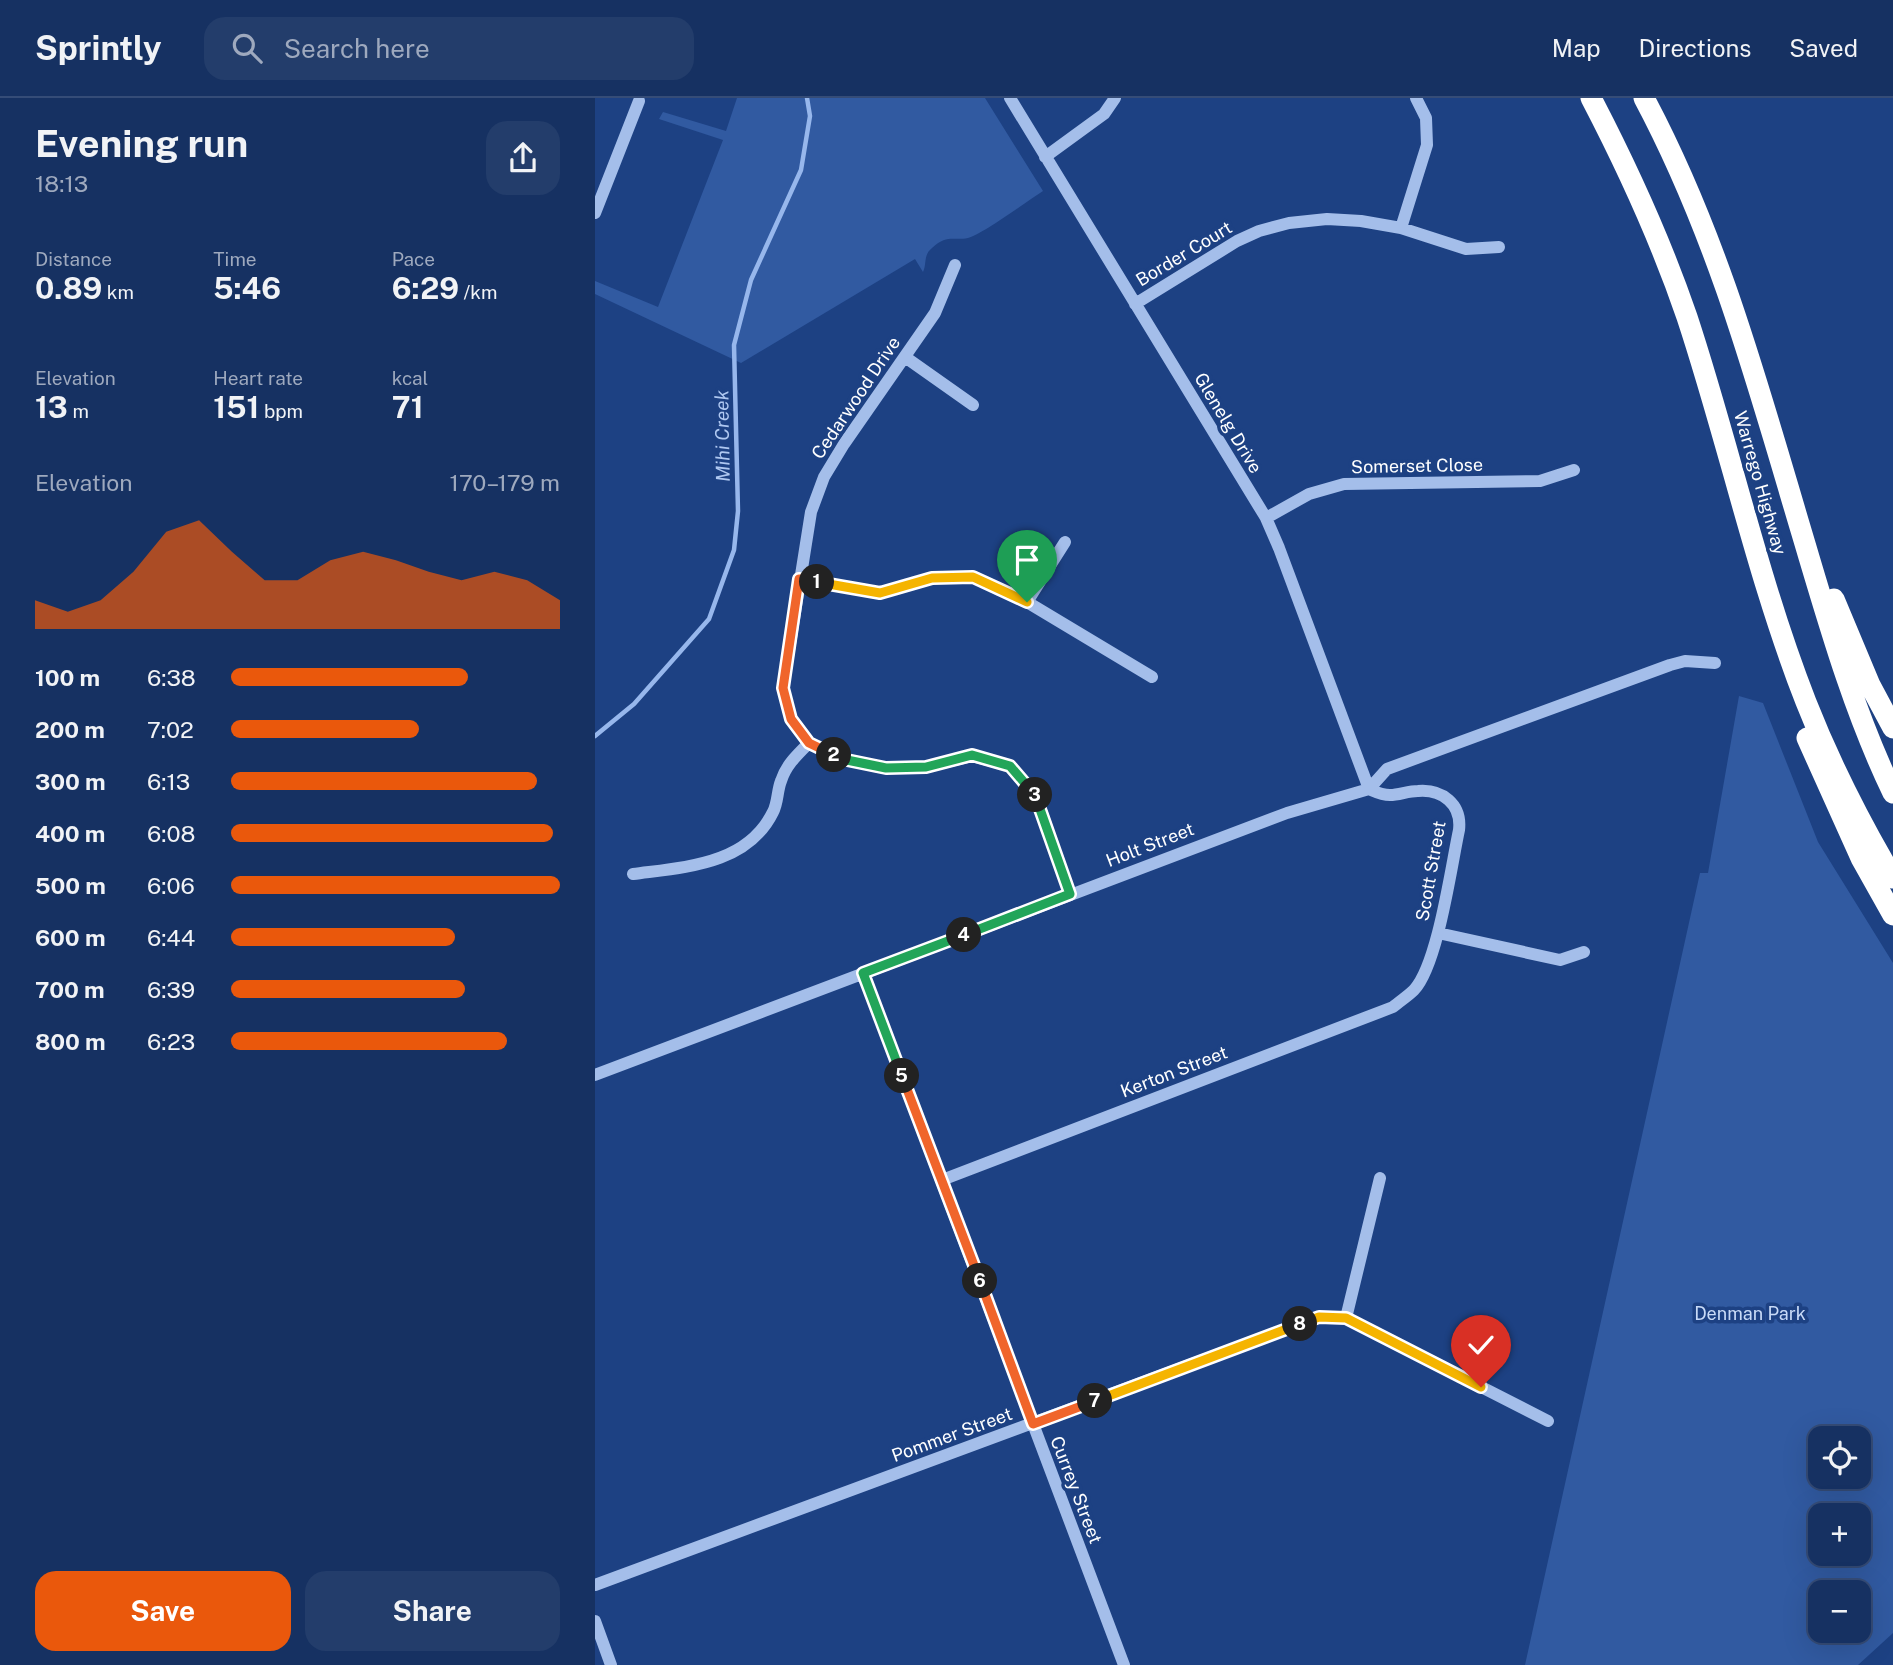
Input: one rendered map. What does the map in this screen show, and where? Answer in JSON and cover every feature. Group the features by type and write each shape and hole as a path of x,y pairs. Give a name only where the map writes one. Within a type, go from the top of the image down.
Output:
{"highway":[{"name":"Warrego Highway","path":"1591,98 1642,201 1686,315 1751,537 1806,702 1853,805 1893,878"},
{"name":"Warrego Highway","path":"1644,98 1702,219 1731,297 1840,662 1893,793"},
{"path":"1812,568 1835,600 1870,685 1893,728"},
{"path":"1787,648 1788,688 1809,743 1860,858 1893,915"}],"street":[{"name":"Glenelg Drive","path":"1010,98 1266,518 1369,789"},
{"path":"1045,157 1104,114 1115,98"},
{"path":"1401,228 1427,145 1426,118 1416,98"},
{"path":"595,213 639,101"},
{"name":"Border Court","path":"1135,304 1237,241 1259,231 1289,223 1327,219 1401,228 1467,249 1499,247"},
{"name":"Cedarwood Drive","path":"809,743 791,719 783,688 811,512 824,477 843,444 935,313 955,265"},
{"path":"905,357 972,405"},
{"name":"Somerset Close","path":"1266,518 1309,494 1344,484 1540,481 1574,470"},
{"path":"1027,602 1065,542"},
{"path":"799,579 880,593 932,578 973,577 1027,602 1152,677"},
{"name":"Holt Street","path":"595,1075 1287,813 1369,789 1387,769 1645,674 1681,662 1715,663"},
{"path":"633,874 676,869 730,856 760,834 775,810 780,782 790,762 809,743 842,759 886,768 926,767 972,755 1010,766 1037,799 1070,894"},
{"name":"Scott Street","path":"1369,789 1387,795 1415,791 1433,792 1444,796 1455,806 1459,825 1438,933 1427,967 1415,989"},
{"path":"1438,933 1560,960 1584,952"},
{"name":"Currey Street","path":"863,973 1124,1665"},
{"name":"Kerton Street","path":"942,1180 1393,1007 1415,989"},
{"path":"1380,1178 1346,1318 1548,1421"},
{"name":"Pommer Street","path":"595,1586 1319,1317 1346,1318"},
{"path":"595,1621 611,1665"}],"green space":[{"path":"737,98 985,98 1043,191 974,236 946,239 937,244 927,254 923,272 915,259 741,363 595,294 595,281 658,307 723,140 659,119 663,112 726,131"},
{"name":"Denman Park","path":"1739,696 1763,703 1818,842 1893,963 1893,1633 1858,1665 1525,1665 1700,873 1708,873"}],"waterway":[{"name":"Mihi Creek","path":"595,736 634,704 709,619 734,550 738,511 734,345 751,280 801,170 810,116 807,98"}],"route":[{"path":"1027,602 973,577 932,578 880,593 799,579 783,688 791,719 809,743 842,759 886,768 926,767 972,755 1010,766 1037,799 1070,894 863,973 1033,1424 1319,1317 1346,1318 1481,1387"}]}
